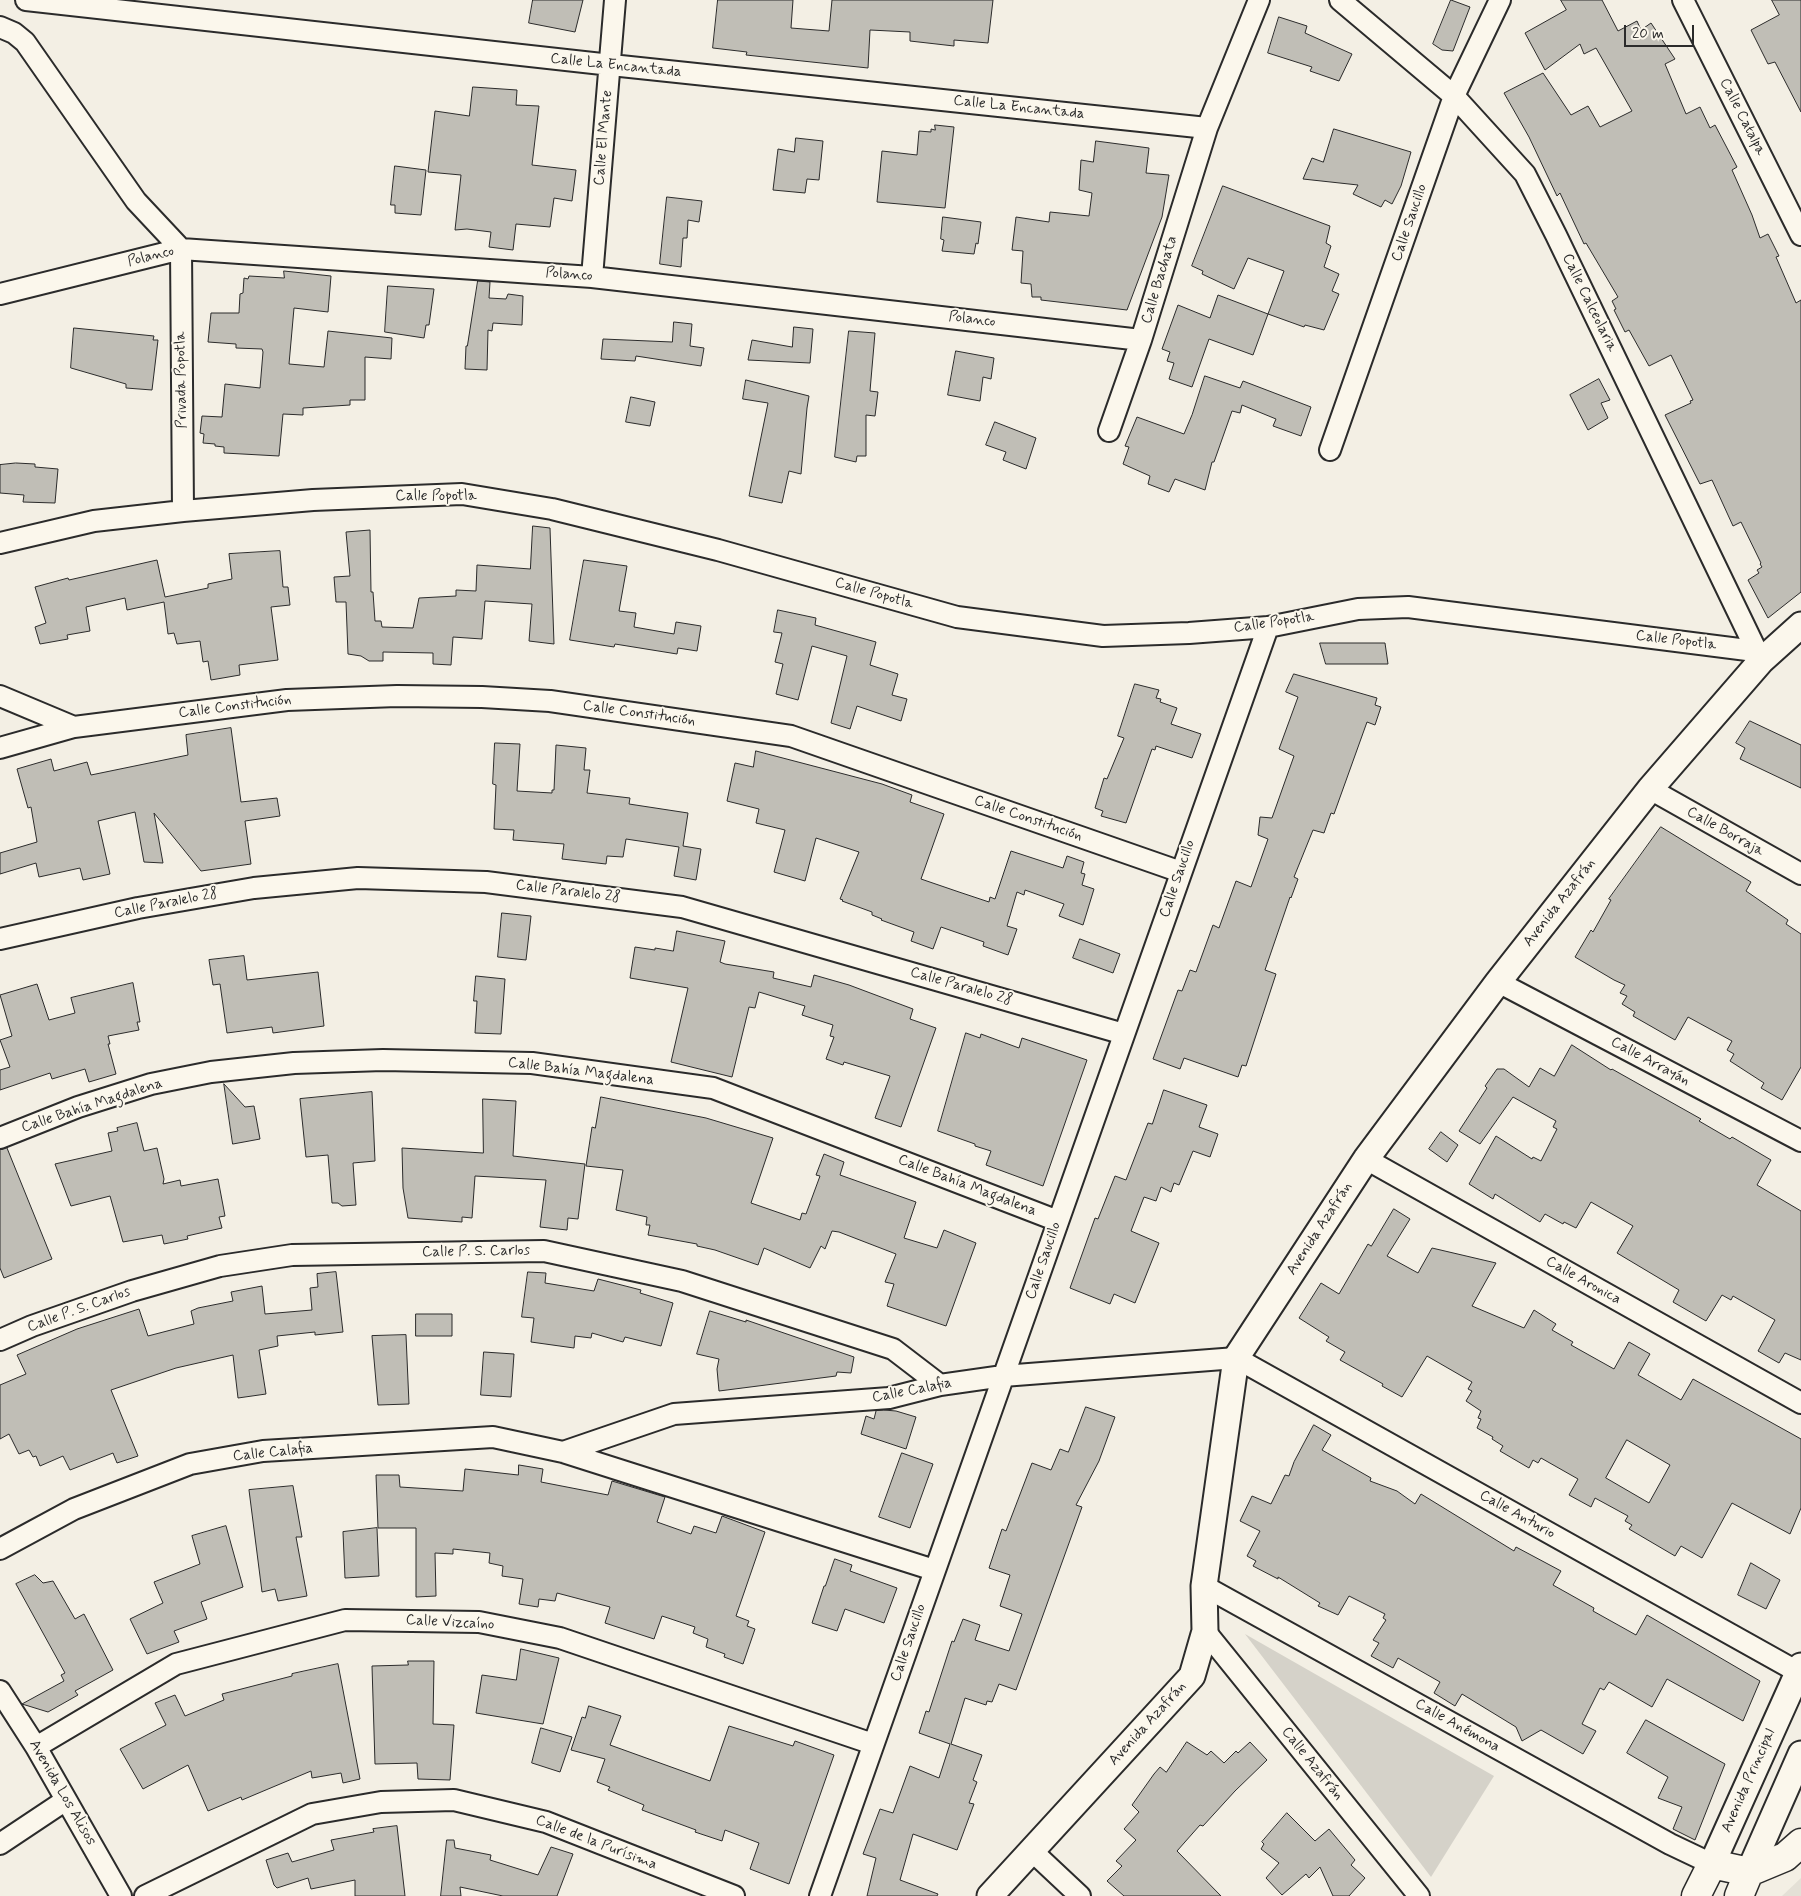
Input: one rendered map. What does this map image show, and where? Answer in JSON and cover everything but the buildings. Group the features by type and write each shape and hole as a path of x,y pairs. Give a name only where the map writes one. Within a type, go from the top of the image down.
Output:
{"main road":[{"path":"1712,1864 1744,1884 1785,1857 1801,1843"},
{"name":"Avenida Principal","path":"1696,1896 1712,1864"}],"street":[{"name":"Calle La Encantada","path":"26,0 611,65 1207,128"},
{"name":"Calle El Mante","path":"592,276 615,0"},
{"path":"1207,128 1259,0"},
{"name":"Calle Calceolaria","path":"1340,0 1454,96 1525,174 1758,656"},
{"name":"Calle Saucillo","path":"1330,450 1454,96 1500,0"},
{"name":"Calle Catalpa","path":"1683,0 1801,235"},
{"path":"0,27 14,33 25,42 136,201 181,249"},
{"name":"Calle Bachata","path":"1109,430 1141,340 1207,128"},
{"name":"Polanco","path":"0,294 181,249 592,276 1141,340"},
{"name":"Privada Popotla","path":"181,249 183,511"},
{"name":"Calle Popotla","path":"0,543 94,521 183,511 314,500 462,494 552,509 718,550 957,617 1103,636 1189,633 1268,626 1358,609 1408,607 1758,656"},
{"name":"Calle Saucillo","path":"820,1896 1268,626"},
{"name":"Avenida Azafrán","path":"990,1896 1192,1676 1205,1631 1204,1586 1236,1358 1366,1159 1498,982 1650,789 1758,656 1800,627"},
{"name":"Calle Constitución","path":"0,696 74,727"},
{"name":"Calle Constitución","path":"0,748 74,727 287,700 397,696 482,697 550,701 791,736 1181,872"},
{"name":"Calle Borraja","path":"1650,789 1801,874"},
{"name":"Calle Paralelo 28","path":"0,940 138,908 254,888 358,878 486,882 682,907 1124,1034"},
{"name":"Calle Arrayán","path":"1498,982 1801,1142"},
{"name":"Calle Bahía Magdalena","path":"0,1138 78,1107 151,1084 211,1072 294,1063 383,1060 532,1063 713,1088 1058,1221"},
{"name":"Calle Aronica","path":"1366,1159 1801,1403"},
{"name":"Calle P. S. Carlos","path":"0,1340 32,1326 132,1291 220,1266 292,1255 544,1251 682,1281 893,1349 940,1384"},
{"name":"Calle Calafia","path":"563,1452 674,1414 889,1398 940,1384 1003,1376 1236,1358"},
{"name":"Calle Anturio","path":"1236,1358 1800,1669"},
{"name":"Calle Calafia","path":"0,1549 74,1509 190,1464 263,1451 494,1437 563,1452 934,1570"},
{"name":"Calle Anémona","path":"1204,1586 1670,1844 1712,1864"},
{"name":"Calle Vizcaíno","path":"36,1747 176,1664 345,1620 479,1622 560,1638 874,1744"},
{"name":"Calle Azafrán","path":"1205,1631 1419,1896"},
{"name":"Avenida Principal","path":"1712,1864 1800,1669"},
{"name":"Avenida Los Alisos","path":"0,1691 36,1747 121,1896"},
{"path":"1744,1884 1801,1754"},
{"path":"0,1844 66,1800"},
{"name":"Calle de la Purísima","path":"145,1896 312,1814 381,1802 454,1800 546,1822 734,1896"},
{"path":"1032,1851 1080,1896"}],"shaded area":[{"path":"1245,1634 1494,1776 1431,1877"},
{"path":"1801,1878 1801,1896 1782,1896"}]}
